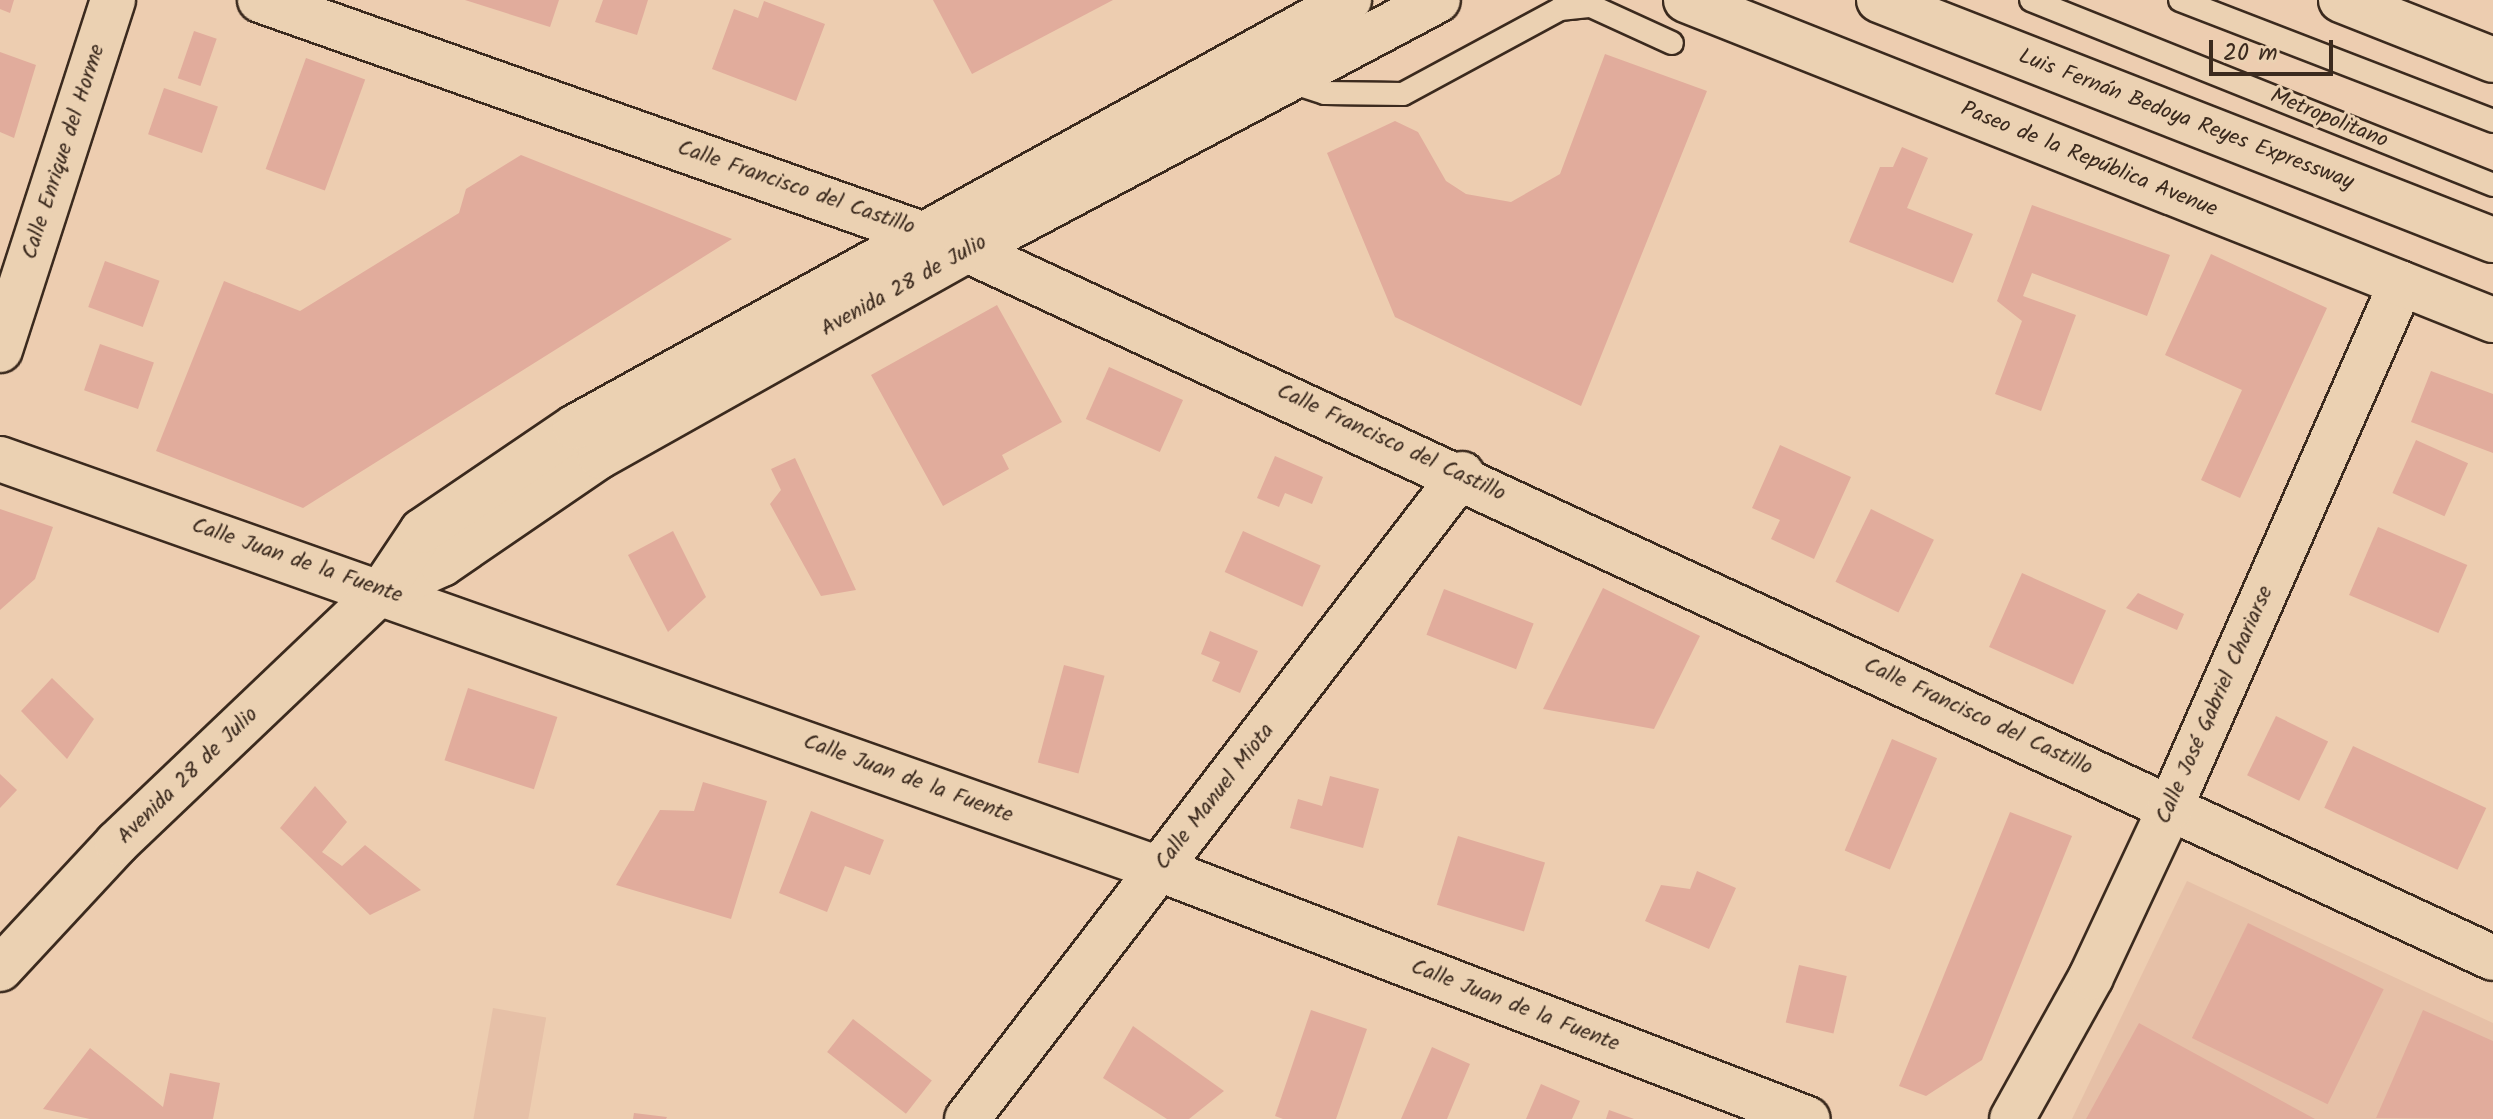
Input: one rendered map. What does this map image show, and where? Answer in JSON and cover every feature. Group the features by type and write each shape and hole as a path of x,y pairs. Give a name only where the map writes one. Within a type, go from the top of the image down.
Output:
{"main road":[{"name":"Calle Enrique del Horme","path":"0,350 113,0"},
{"name":"Calle Francisco del Castillo","path":"260,0 967,250 1462,474 2493,958"},
{"name":"Avenida 28 de Julio","path":"0,969 117,843 382,591 422,531 575,427 923,232 1349,0"},
{"name":"Avenida 28 de Julio","path":"382,591 442,564 600,456 967,250 1438,0"},
{"name":"Paseo de la República Avenue","path":"1686,0 2493,320"},
{"name":"Luis Fernán Bedoya Reyes Expressway","path":"1879,0 2493,240"},
{"path":"2341,0 2493,60"},
{"name":"Calle José Gabriel Chariarse","path":"2012,1119 2091,977 2170,808 2401,284"},
{"name":"Calle Juan de la Fuente","path":"0,459 382,591 1159,869 1808,1119"},
{"name":"Calle Manuel Miota","path":"967,1119 1462,474"}],"lane":[{"name":"Metropolitano","path":"2031,0 2493,185"},
{"path":"2180,0 2493,121"},
{"path":"1287,81 1325,93 1403,94 1560,9 1591,6 1672,43"}],"shaded area":[{"path":"2187,881 2493,1023 2493,1119 2072,1119"},
{"path":"493,1008 546,1017 528,1119 473,1119"}],"building":[{"path":"0,0 14,0 10,13 0,9"},
{"path":"465,0 559,0 550,27"},
{"path":"603,0 648,0 637,35 595,22"},
{"path":"933,0 1113,0 972,74"},
{"path":"764,1 825,24 796,101 712,69 734,9 758,18"},
{"path":"194,31 217,39 200,86 178,78"},
{"path":"0,52 36,65 14,138 0,132"},
{"path":"1605,54 1707,91 1581,406 1395,317 1327,153 1395,121 1418,132 1446,181 1466,194 1511,202 1560,174"},
{"path":"306,58 365,80 325,190 266,169"},
{"path":"164,88 218,107 202,153 148,134"},
{"path":"1902,147 1928,158 1907,208 1973,234 1953,283 1849,242 1880,167 1893,167"},
{"path":"521,155 732,239 303,508 156,451 224,281 300,311 459,213 466,189"},
{"path":"2032,205 2170,255 2147,316 2032,273 2023,296 2076,315 2041,411 1995,394 2022,321 1997,301"},
{"path":"2211,254 2327,308 2240,498 2201,480 2242,390 2165,355"},
{"path":"105,261 160,281 143,327 88,307"},
{"path":"997,305 1062,422 1002,455 1009,469 943,506 871,375"},
{"path":"100,344 154,363 138,409 84,390"},
{"path":"1109,367 1183,400 1160,452 1086,419"},
{"path":"2431,371 2493,394 2493,453 2411,422"},
{"path":"2416,440 2468,463 2444,516 2392,493"},
{"path":"1780,445 1851,477 1814,559 1771,539 1780,520 1752,508"},
{"path":"1275,456 1323,477 1312,504 1285,493 1279,507 1257,498"},
{"path":"795,458 856,590 821,596 770,504 781,490 771,469"},
{"path":"0,509 53,527 35,579 0,610"},
{"path":"1871,509 1934,540 1898,612 1835,582"},
{"path":"2378,527 2467,565 2438,633 2349,595"},
{"path":"673,531 706,597 668,632 628,555"},
{"path":"1243,531 1321,566 1302,607 1225,572"},
{"path":"2022,573 2106,610 2073,684 1989,647"},
{"path":"1603,588 1700,636 1654,729 1543,709"},
{"path":"1444,589 1534,623 1516,669 1426,635"},
{"path":"2138,593 2184,614 2177,630 2126,608"},
{"path":"1210,631 1258,651 1240,693 1212,681 1220,662 1201,654"},
{"path":"1064,665 1105,676 1078,773 1038,763"},
{"path":"52,678 94,719 67,759 21,711"},
{"path":"468,688 557,717 534,789 445,760"},
{"path":"2276,716 2328,741 2299,801 2247,775"},
{"path":"1892,739 1937,758 1890,870 1845,850"},
{"path":"2353,746 2486,808 2457,870 2324,808"},
{"path":"0,774 17,790 0,808"},
{"path":"1330,776 1379,789 1363,848 1290,828 1298,799 1322,806"},
{"path":"703,782 767,801 731,919 616,885 660,810 694,811"},
{"path":"315,786 347,822 322,852 342,866 365,845 421,890 370,915 280,828"},
{"path":"811,811 884,840 870,875 845,866 827,912 779,893"},
{"path":"2010,812 2072,836 1982,1060 1926,1096 1899,1086"},
{"path":"1458,836 1545,863 1524,931 1437,905"},
{"path":"1697,871 1736,888 1709,949 1645,921 1661,885 1690,889"},
{"path":"2248,923 2384,989 2328,1104 2192,1038"},
{"path":"1799,965 1847,976 1833,1034 1786,1022"},
{"path":"1311,1010 1367,1029 1336,1119 1283,1119 1275,1116"},
{"path":"2423,1010 2493,1041 2493,1119 2376,1118"},
{"path":"853,1019 932,1081 906,1114 827,1052"},
{"path":"2139,1023 2315,1119 2086,1119"},
{"path":"1133,1026 1224,1091 1189,1119 1167,1119 1103,1078"},
{"path":"1432,1047 1470,1064 1447,1119 1401,1119"},
{"path":"90,1048 163,1107 170,1073 220,1083 213,1119 90,1119 43,1109"},
{"path":"1541,1084 1580,1101 1572,1119 1526,1119"},
{"path":"1609,1110 1634,1119 1606,1119"},
{"path":"634,1113 667,1117 633,1119"}]}
